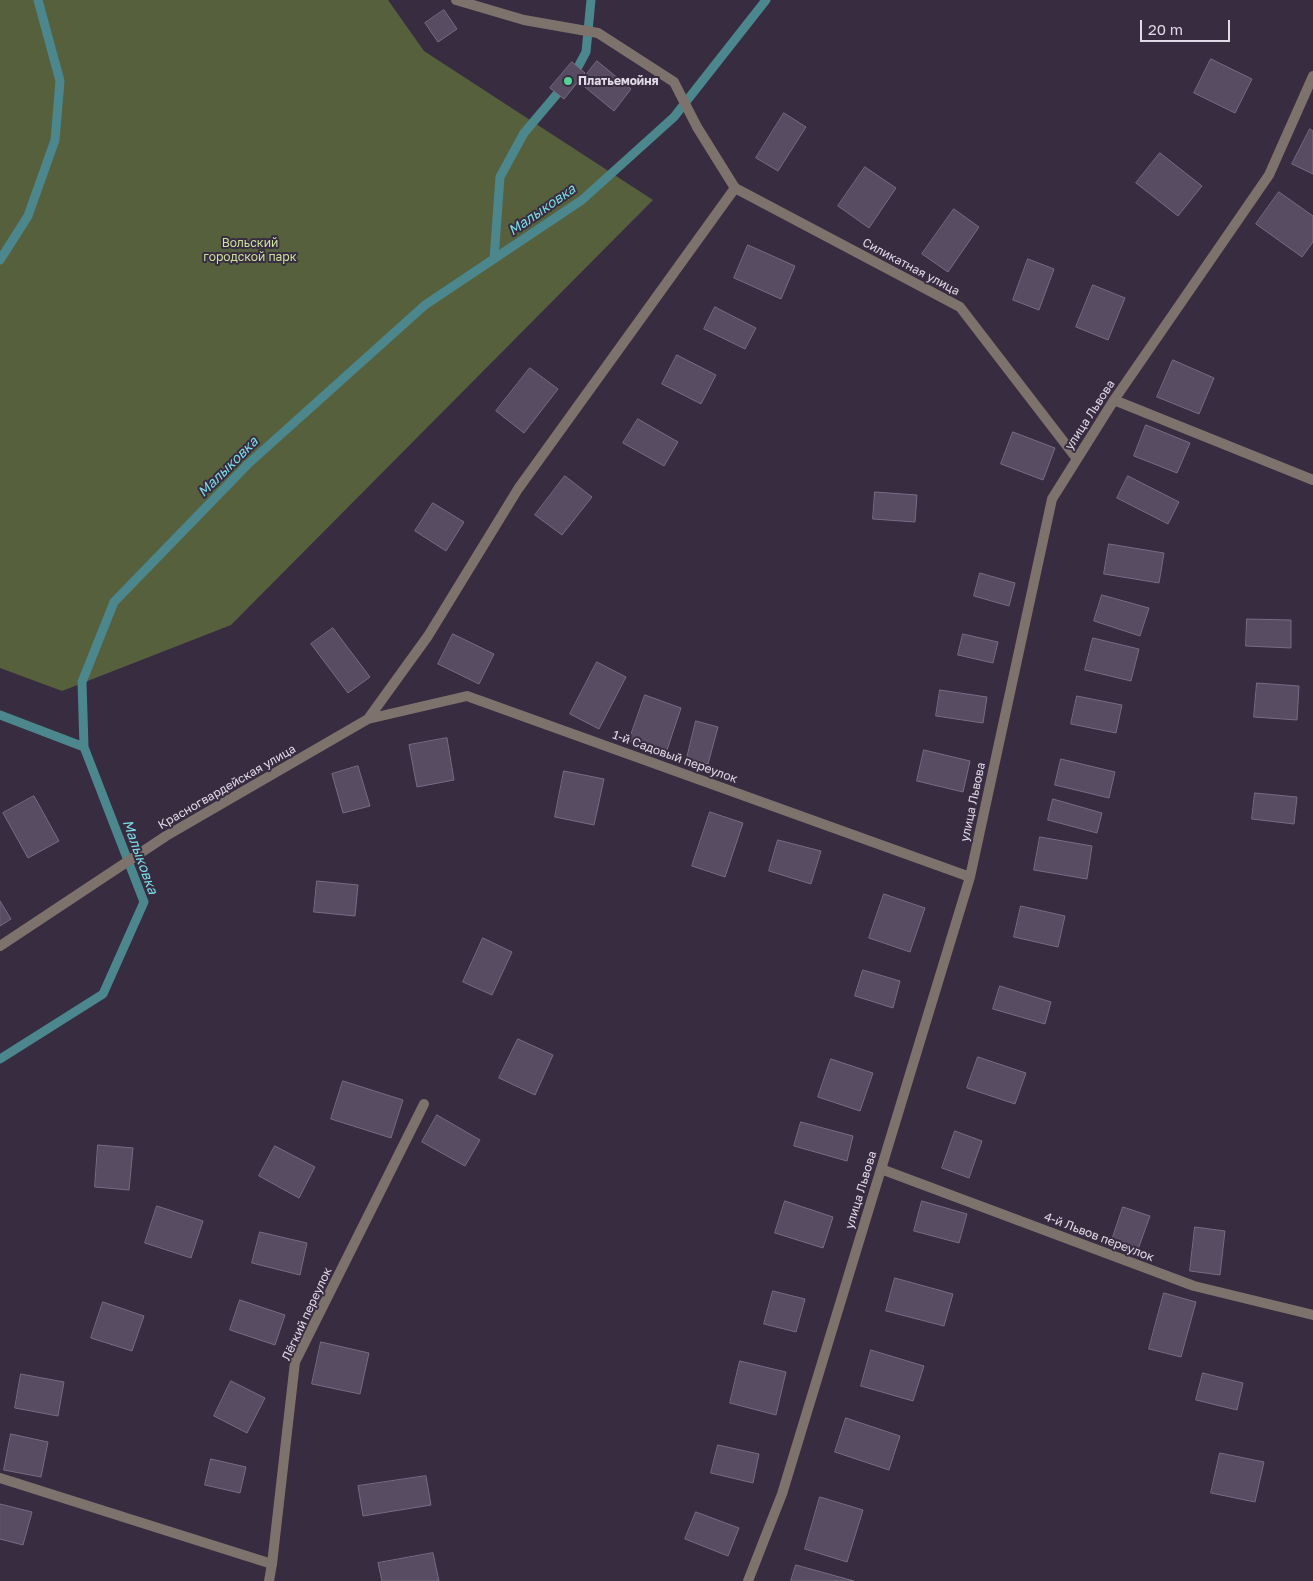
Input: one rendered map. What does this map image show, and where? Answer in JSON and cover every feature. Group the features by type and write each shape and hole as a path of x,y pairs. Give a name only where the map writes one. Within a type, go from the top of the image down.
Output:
{"street":[{"path":"368,719 428,636 518,489 734,188 697,127 674,82 598,33 524,20 456,0"},
{"name":"улица Львова","path":"748,1581 782,1494 970,877 1052,499 1114,400 1269,175 1313,76"},
{"name":"Силикатная улица","path":"734,188 960,308 1077,458"},
{"path":"1114,400 1313,480"},
{"name":"1-й Садовый переулок","path":"368,719 467,696 970,877"},
{"name":"Красногвардейская улица","path":"0,946 166,836 368,719"},
{"name":"Лёгкий переулок","path":"269,1581 295,1362 424,1104"},
{"name":"4-й Львов переулок","path":"881,1168 1194,1286 1313,1315"},
{"path":"0,1478 272,1564"}],"green space":[{"name":"Вольский городской парк","path":"0,0 388,0 424,51 653,200 231,625 62,691 0,668"}],"building":[{"path":"444,10 457,29 438,42 425,23"},
{"path":"1211,59 1252,79 1235,113 1194,93"},
{"path":"597,61 631,89 614,111 580,83"},
{"name":"Платьемойня","path":"572,62 585,73 564,99 550,88"},
{"path":"784,113 806,127 778,171 756,158"},
{"path":"1310,129 1313,131 1313,174 1292,164"},
{"path":"1160,153 1202,186 1178,216 1136,183"},
{"path":"865,167 896,188 869,228 838,206"},
{"path":"1279,192 1313,216 1313,242 1302,257 1256,224"},
{"path":"954,209 979,227 948,272 922,254"},
{"path":"748,245 795,266 781,299 734,278"},
{"path":"1028,259 1054,269 1039,310 1013,300"},
{"path":"1093,285 1125,298 1108,340 1076,327"},
{"path":"715,307 756,328 745,349 704,329"},
{"path":"677,355 716,375 701,404 662,384"},
{"path":"1173,360 1214,378 1199,414 1157,397"},
{"path":"530,368 558,389 524,433 496,411"},
{"path":"638,419 678,442 664,466 623,443"},
{"path":"1146,425 1190,443 1177,473 1134,456"},
{"path":"1013,432 1055,448 1043,480 1001,464"},
{"path":"565,476 592,497 562,535 535,515"},
{"path":"1128,476 1179,502 1168,524 1117,498"},
{"path":"875,492 917,495 915,522 873,519"},
{"path":"433,503 464,522 446,551 415,531"},
{"path":"1109,544 1164,553 1159,583 1104,574"},
{"path":"980,573 1015,583 1009,606 974,596"},
{"path":"1102,595 1149,608 1140,636 1094,621"},
{"path":"1247,619 1291,620 1291,648 1246,646"},
{"path":"333,628 370,677 348,693 311,644"},
{"path":"453,634 494,654 479,684 438,664"},
{"path":"963,634 998,642 993,663 958,655"},
{"path":"1093,638 1139,649 1131,681 1085,670"},
{"path":"597,662 626,677 599,729 570,714"},
{"path":"1257,683 1299,686 1297,720 1254,717"},
{"path":"940,690 987,697 983,723 936,716"},
{"path":"645,695 681,708 666,753 629,741"},
{"path":"1077,696 1122,705 1116,733 1071,724"},
{"path":"696,721 718,727 708,764 687,758"},
{"path":"447,738 454,780 417,787 409,745"},
{"path":"924,750 970,761 963,792 917,781"},
{"path":"1061,759 1115,772 1109,798 1055,785"},
{"path":"358,766 370,806 343,813 332,774"},
{"path":"564,771 604,779 594,825 555,817"},
{"path":"1255,793 1297,797 1294,824 1252,819"},
{"path":"34,796 59,841 28,858 3,813"},
{"path":"1053,799 1102,813 1097,833 1048,820"},
{"path":"710,812 743,823 725,877 692,866"},
{"path":"1040,837 1092,846 1087,879 1034,870"},
{"path":"778,840 821,851 811,884 769,871"},
{"path":"317,881 358,885 355,916 314,912"},
{"path":"884,894 925,908 910,952 869,938"},
{"path":"0,901 11,919 0,926"},
{"path":"1021,906 1065,916 1058,947 1014,937"},
{"path":"483,938 512,952 492,995 463,982"},
{"path":"863,970 900,981 893,1008 855,996"},
{"path":"1000,986 1051,1002 1045,1024 993,1009"},
{"path":"518,1039 553,1055 535,1095 499,1078"},
{"path":"978,1057 1026,1073 1015,1104 967,1088"},
{"path":"831,1059 873,1073 860,1111 818,1097"},
{"path":"343,1081 403,1100 391,1138 331,1119"},
{"path":"437,1115 480,1140 465,1166 422,1142"},
{"path":"801,1122 853,1136 847,1161 794,1146"},
{"path":"955,1131 982,1141 969,1178 942,1168"},
{"path":"98,1145 133,1148 129,1190 95,1187"},
{"path":"275,1146 315,1167 299,1198 259,1176"},
{"path":"785,1201 833,1217 823,1248 775,1233"},
{"path":"922,1201 967,1214 959,1243 914,1231"},
{"path":"157,1206 203,1221 191,1258 145,1243"},
{"path":"1123,1207 1150,1216 1137,1252 1111,1243"},
{"path":"1195,1227 1225,1231 1220,1275 1190,1271"},
{"path":"260,1232 307,1243 300,1275 252,1263"},
{"path":"895,1278 953,1294 944,1326 886,1311"},
{"path":"773,1291 805,1299 796,1332 764,1324"},
{"path":"1164,1293 1196,1302 1181,1357 1149,1349"},
{"path":"240,1300 285,1315 275,1345 230,1330"},
{"path":"103,1302 144,1316 132,1351 91,1338"},
{"path":"321,1342 369,1353 360,1394 312,1384"},
{"path":"871,1350 924,1366 913,1401 861,1386"},
{"path":"740,1361 786,1372 776,1415 730,1403"},
{"path":"1203,1373 1243,1383 1237,1410 1196,1400"},
{"path":"21,1374 64,1382 58,1416 15,1408"},
{"path":"231,1381 265,1398 247,1433 214,1416"},
{"path":"846,1418 900,1436 889,1470 835,1452"},
{"path":"11,1434 48,1442 41,1477 4,1470"},
{"path":"718,1445 759,1454 753,1483 711,1473"},
{"path":"1220,1453 1264,1462 1255,1502 1211,1493"},
{"path":"211,1459 246,1467 240,1493 205,1485"},
{"path":"426,1476 431,1505 363,1516 358,1486"},
{"path":"820,1497 863,1510 847,1562 805,1549"},
{"path":"0,1504 32,1512 23,1545 0,1539"},
{"path":"696,1512 739,1528 728,1556 685,1539"},
{"path":"433,1553 439,1581 382,1581 378,1563"},
{"path":"796,1565 854,1581 791,1581"}],"waterway":[{"path":"0,260 28,216 55,140 60,81 38,0"},
{"path":"578,67 586,52 591,0"},
{"name":"Малыковка","path":"0,1059 103,994 144,902 84,747 82,682 114,602 248,464 425,305 582,200 674,117 766,0"},
{"path":"494,259 500,177 524,133 557,94"},
{"path":"0,715 84,747"}],"place":[{"name":"Платьемойня","path":"568,81"}]}
